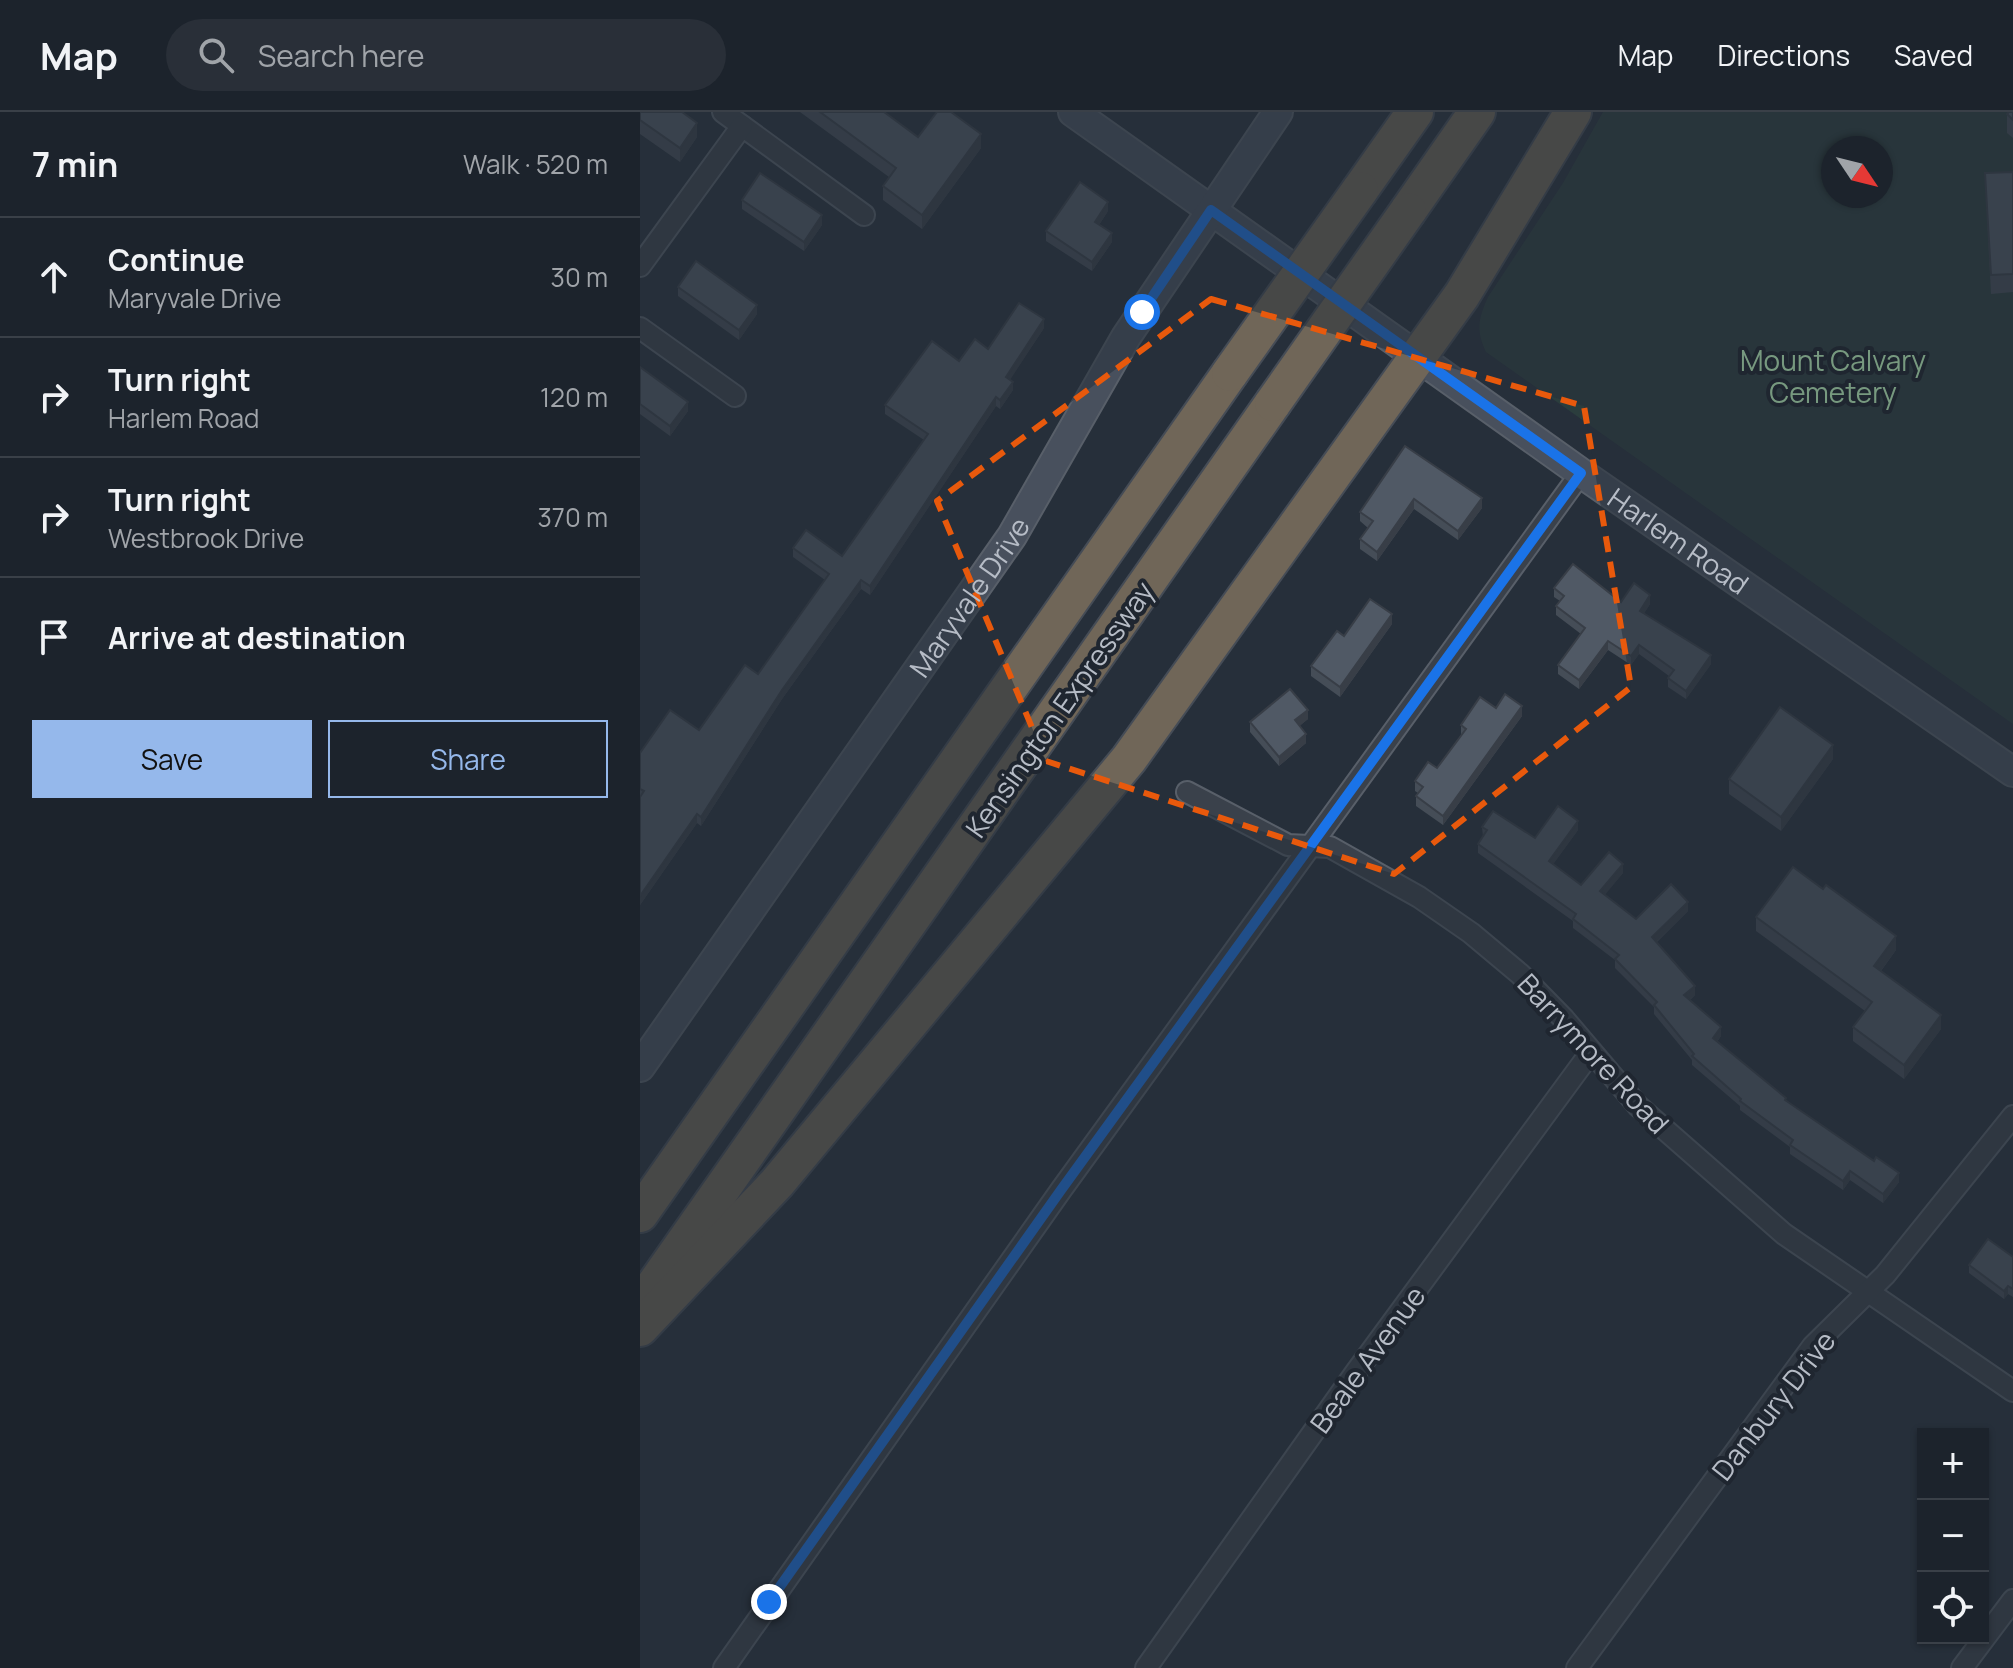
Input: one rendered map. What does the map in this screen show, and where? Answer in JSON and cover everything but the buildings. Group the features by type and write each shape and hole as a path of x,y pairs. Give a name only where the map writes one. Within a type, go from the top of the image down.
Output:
{"highway":[{"name":"Kensington Expressway","path":"640,1214 1415,112"},
{"name":"Kensington Expressway","path":"640,1306 1477,112"},
{"path":"640,1328 777,1183 1129,759 1462,295 1573,112"}],"main road":[{"name":"Harlem Road","path":"1073,112 1581,473 2013,772"},
{"name":"Maryvale Drive","path":"640,1067 1012,536 1126,337 1278,112"}],"street":[{"path":"723,112 864,215"},
{"path":"640,266 742,126"},
{"path":"640,328 735,396"},
{"path":"724,1668 1061,1190 1581,473"},
{"name":"Barrymore Road","path":"1187,792 1288,845 1330,847 1419,897 1471,933 1520,974 1638,1106 1784,1234 2013,1391"},
{"name":"Beale Avenue","path":"1146,1668 1356,1372 1591,1052"},
{"name":"Danbury Drive","path":"1577,1668 1813,1346 1868,1292 2013,1116"},
{"path":"1970,1665 2013,1600"}],"highlighted area":[{"path":"1211,299 1584,406 1631,687 1394,874 1046,761 937,501"}],"green space":[{"name":"Mount Calvary Cemetery","path":"1603,112 2013,112 2013,724 1486,352 1480,325 1488,297 1563,183"}],"route":[{"path":"769,1602 1061,1190 1581,473 1211,210 1142,312"}]}
